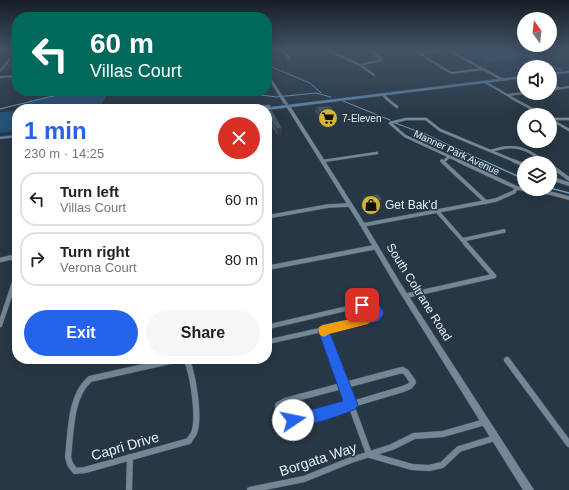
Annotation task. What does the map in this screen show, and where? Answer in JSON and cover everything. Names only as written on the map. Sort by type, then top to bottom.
[{"type":"main road","points":[[557,73],[569,72]]},
{"type":"main road","points":[[272,106],[517,78]]},
{"type":"main road","points":[[272,108],[287,105]]},
{"type":"main road","name":"South Coltrane Road","points":[[287,105],[363,224],[404,296],[529,490]]},
{"type":"main road","points":[[0,138],[12,137]]},
{"type":"street","points":[[370,72],[374,75]]},
{"type":"street","points":[[448,72],[459,72]]},
{"type":"street","points":[[488,72],[503,80]]},
{"type":"street","points":[[0,77],[12,76]]},
{"type":"street","points":[[272,82],[287,105]]},
{"type":"street","points":[[485,82],[531,108]]},
{"type":"street","points":[[559,88],[569,87]]},
{"type":"street","points":[[381,94],[397,107]]},
{"type":"street","points":[[508,95],[517,94]]},
{"type":"street","name":"Manner Park Avenue","points":[[491,151],[440,130],[428,120],[422,118],[391,122],[392,126],[402,134],[517,188]]},
{"type":"street","points":[[557,119],[569,119]]},
{"type":"street","points":[[557,123],[569,130]]},
{"type":"street","points":[[491,151],[520,146],[537,156]]},
{"type":"street","points":[[491,151],[517,162]]},
{"type":"street","points":[[323,161],[377,153]]},
{"type":"street","points":[[449,157],[442,161],[444,164],[486,202]]},
{"type":"street","points":[[557,170],[569,179]]},
{"type":"street","points":[[557,181],[569,184]]},
{"type":"street","points":[[363,224],[486,202],[506,197],[517,188]]},
{"type":"street","name":"Manner Park Avenue","points":[[557,195],[569,198]]},
{"type":"street","points":[[272,216],[328,206],[350,205]]},
{"type":"street","points":[[404,296],[494,276],[437,211]]},
{"type":"street","points":[[462,240],[504,231]]},
{"type":"street","points":[[272,267],[376,247]]},
{"type":"street","points":[[0,260],[12,257]]},
{"type":"street","points":[[0,325],[1,317],[12,287]]},
{"type":"street","points":[[272,326],[362,305],[371,305],[376,308],[378,313],[375,318],[272,341]]},
{"type":"street","points":[[323,330],[369,454]]},
{"type":"street","points":[[507,360],[569,444]]},
{"type":"street","name":"Capri Drive","points":[[157,364],[90,379],[82,386],[76,399],[68,457],[70,464],[76,470],[85,470],[189,441],[194,432],[196,419],[191,368],[189,364]]},
{"type":"street","points":[[402,370],[412,379],[412,385],[403,390],[309,417],[288,421],[283,420],[278,414],[278,405],[281,403],[344,385],[402,370]]},
{"type":"street","name":"Borgata Way","points":[[250,490],[304,479],[369,454],[392,447],[414,436],[443,434],[485,422]]},
{"type":"street","name":"Borgata Way","points":[[369,454],[412,467],[430,468],[442,465],[459,449],[495,438]]},
{"type":"street","points":[[129,490],[130,457]]},
{"type":"shaded area","points":[[52,96],[106,96],[102,104],[28,104],[29,100]]},
{"type":"shaded area","points":[[12,111],[12,132],[0,133],[0,112]]},
{"type":"building","points":[[330,106],[338,115],[323,117],[316,107]]},
{"type":"building","points":[[272,110],[282,128],[277,129],[272,122]]},
{"type":"building","points":[[378,194],[382,200],[367,203],[363,197]]},
{"type":"waterway","points":[[283,72],[310,83],[321,93]]},
{"type":"waterway","points":[[269,96],[276,97],[316,93],[331,97]]},
{"type":"waterway","points":[[20,104],[53,96]]},
{"type":"waterway","points":[[343,101],[390,120]]},
{"type":"waterway","points":[[0,109],[12,106]]},
{"type":"waterway","points":[[395,123],[425,134],[486,162]]},
{"type":"waterway","points":[[484,161],[517,176]]},
{"type":"waterway","points":[[557,190],[569,193]]},
{"type":"slow traffic","points":[[324,332],[323,330],[364,320]]},
{"type":"place","name":"7-Eleven","points":[[328,118]]},
{"type":"place","name":"Get Bak'd","points":[[371,205]]},
{"type":"route","points":[[293,420],[351,405],[323,330],[375,318],[378,313],[376,308],[371,305],[362,305]]}]
